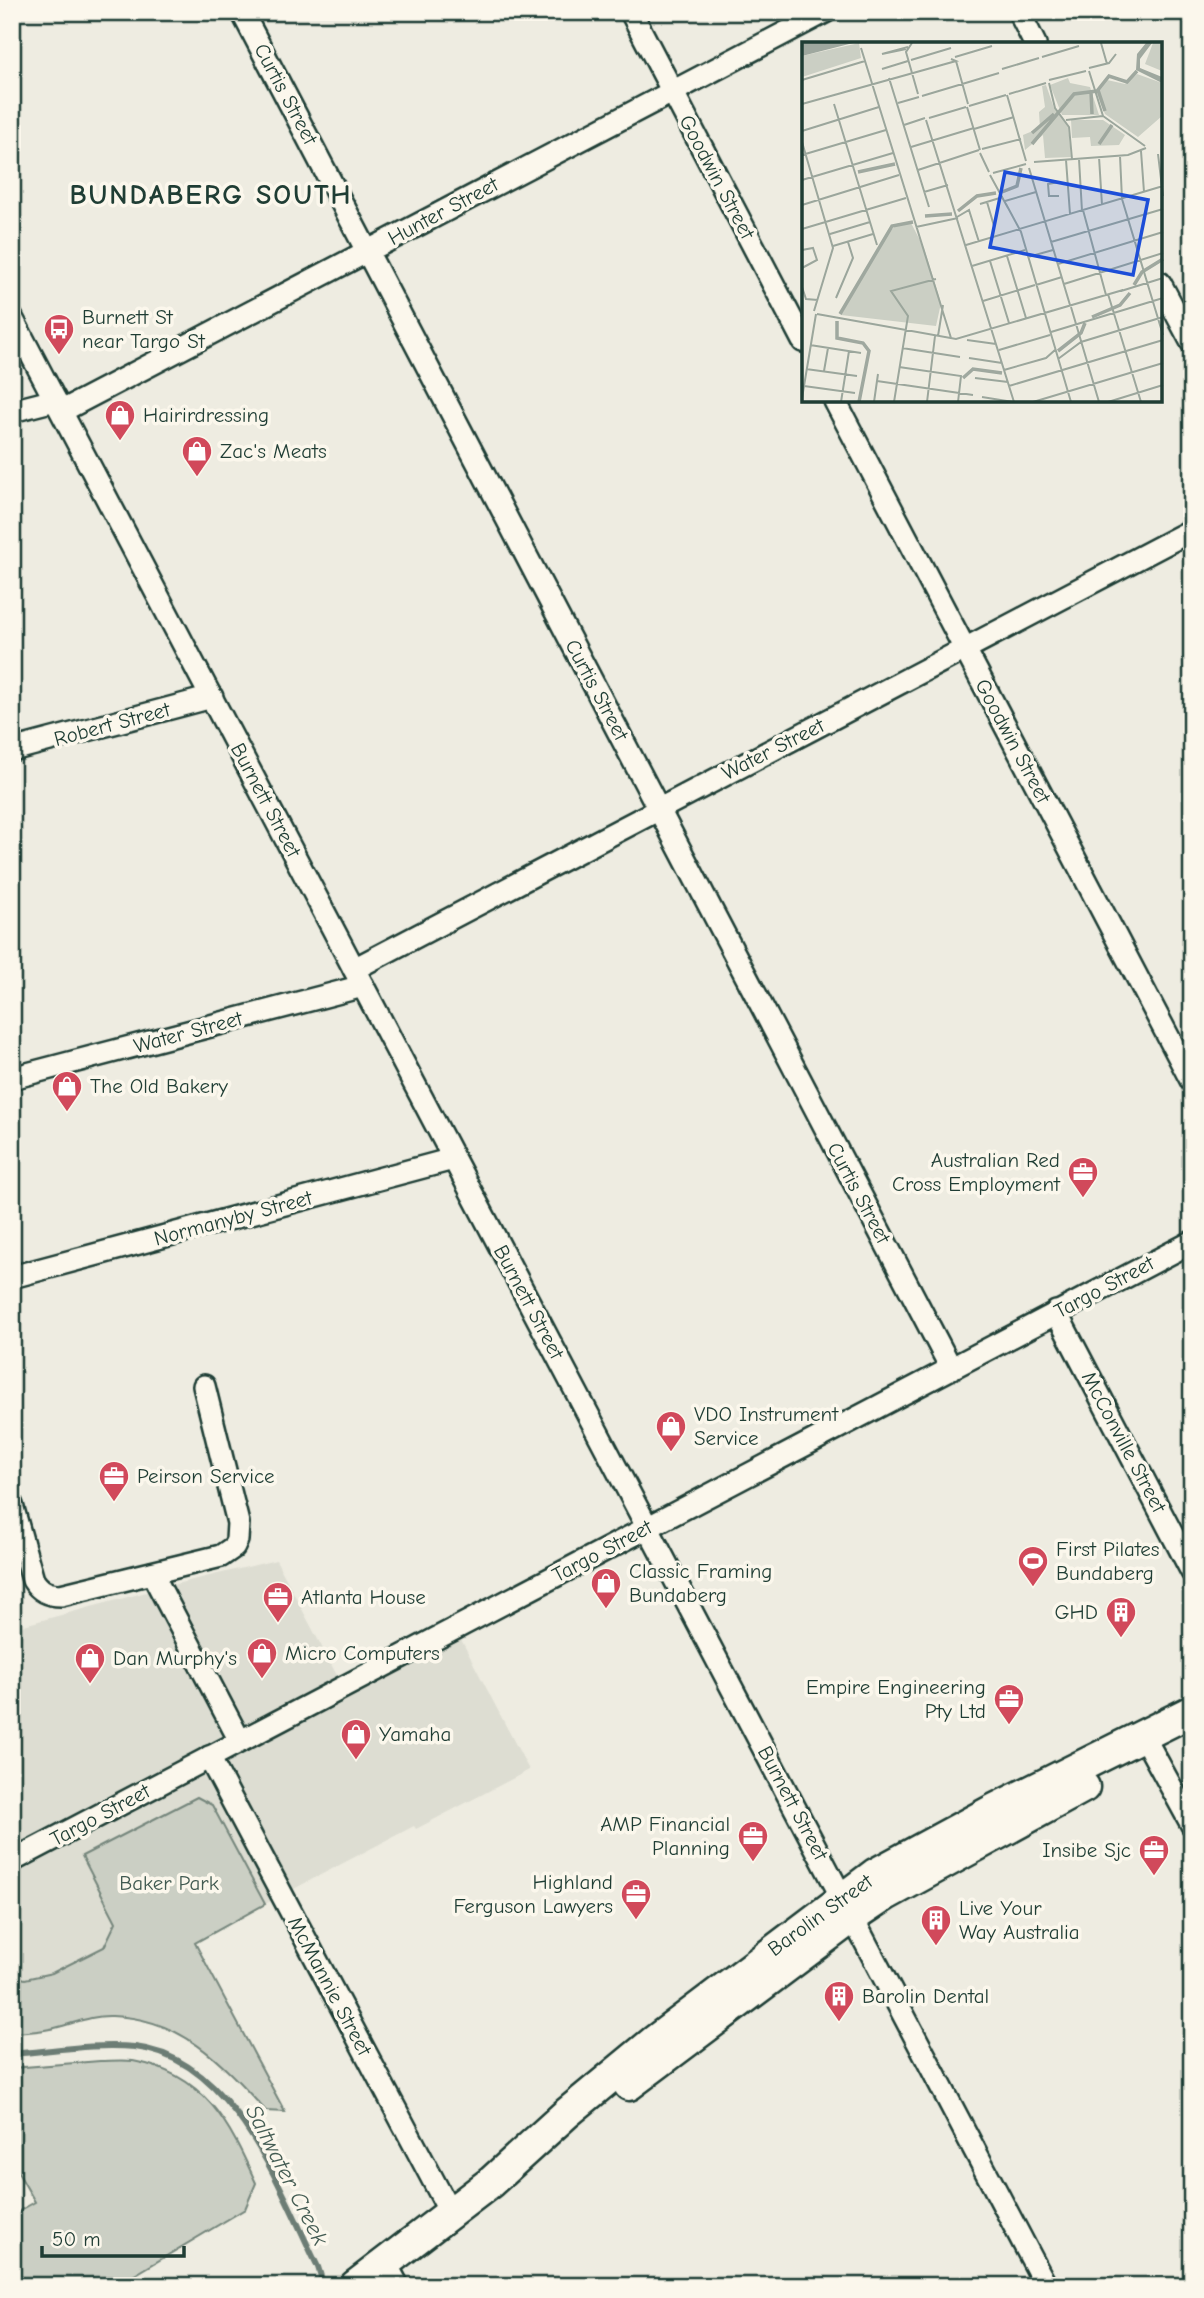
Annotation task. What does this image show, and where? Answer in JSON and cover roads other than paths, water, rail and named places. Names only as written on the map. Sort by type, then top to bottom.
[{"type":"main road","name":"Barolin Street","points":[[358,2284],[392,2274],[450,2214],[491,2182],[665,2060],[848,1907],[875,1874],[995,1809],[1192,1711]]},
{"type":"main road","name":"Barolin Street","points":[[848,1907],[886,1895],[1192,1729]]},
{"type":"street","name":"Curtis Street","points":[[242,12],[951,1368]]},
{"type":"street","name":"Goodwin Street","points":[[631,12],[802,339]]},
{"type":"street","name":"Hunter Street","points":[[12,411],[58,405],[368,251],[825,12]]},
{"type":"street","points":[[1019,12],[1034,42]]},
{"type":"street","points":[[1162,287],[1192,343]]},
{"type":"street","name":"Burnett Street","points":[[12,318],[1046,2286]]},
{"type":"street","name":"Goodwin Street","points":[[836,402],[1192,1082]]},
{"type":"street","name":"Water Street","points":[[12,1078],[359,978],[658,808],[1192,530]]},
{"type":"street","name":"Robert Street","points":[[12,750],[212,697]]},
{"type":"street","name":"Normanyby Street","points":[[12,1277],[453,1159]]},
{"type":"street","name":"Targo Street","points":[[12,1861],[1192,1242]]},
{"type":"street","name":"McConville Street","points":[[1056,1312],[1192,1572]]},
{"type":"street","points":[[12,1505],[29,1571],[38,1587],[46,1593],[61,1595],[228,1553],[237,1540],[238,1523],[204,1386]]},
{"type":"street","points":[[152,1573],[240,1741]]},
{"type":"street","points":[[1151,1750],[1192,1825]]},
{"type":"street","name":"McMannie Street","points":[[209,1757],[450,2214]]},
{"type":"waterway","name":"Saltwater Creek","points":[[12,2054],[89,2047],[135,2047],[170,2056],[200,2075],[226,2101],[270,2166],[318,2267],[324,2286]]},
{"type":"place","name":"Burnett St near Targo St","points":[[59,356]]},
{"type":"place","name":"Hairirdressing","points":[[120,442]]},
{"type":"place","name":"Zac's Meats","points":[[197,478]]},
{"type":"place","name":"The Old Bakery","points":[[67,1113]]},
{"type":"place","name":"Australian Red Cross Employment","points":[[1083,1199]]},
{"type":"place","name":"VDO Instrument Service","points":[[671,1453]]},
{"type":"place","name":"Peirson Service","points":[[114,1503]]},
{"type":"place","name":"First Pilates Bundaberg","points":[[1033,1588]]},
{"type":"place","name":"Classic Framing Bundaberg","points":[[606,1610]]},
{"type":"place","name":"Atlanta House","points":[[278,1624]]},
{"type":"place","name":"GHD","points":[[1121,1639]]},
{"type":"place","name":"Micro Computers","points":[[262,1680]]},
{"type":"place","name":"Dan Murphy's","points":[[90,1685]]},
{"type":"place","name":"Empire Engineering Pty Ltd","points":[[1009,1726]]},
{"type":"place","name":"Yamaha","points":[[356,1761]]},
{"type":"place","name":"AMP Financial Planning","points":[[753,1863]]},
{"type":"place","name":"Insibe Sjc","points":[[1154,1877]]},
{"type":"place","name":"Highland Ferguson Lawyers","points":[[636,1921]]},
{"type":"place","name":"Live Your Way Australia","points":[[936,1947]]},
{"type":"place","name":"Barolin Dental","points":[[839,2023]]},
{"type":"district","name":"BUNDABERG SOUTH","points":[[211,195]]},
{"type":"park label","name":"Baker Park","points":[[169,1883]]}]
